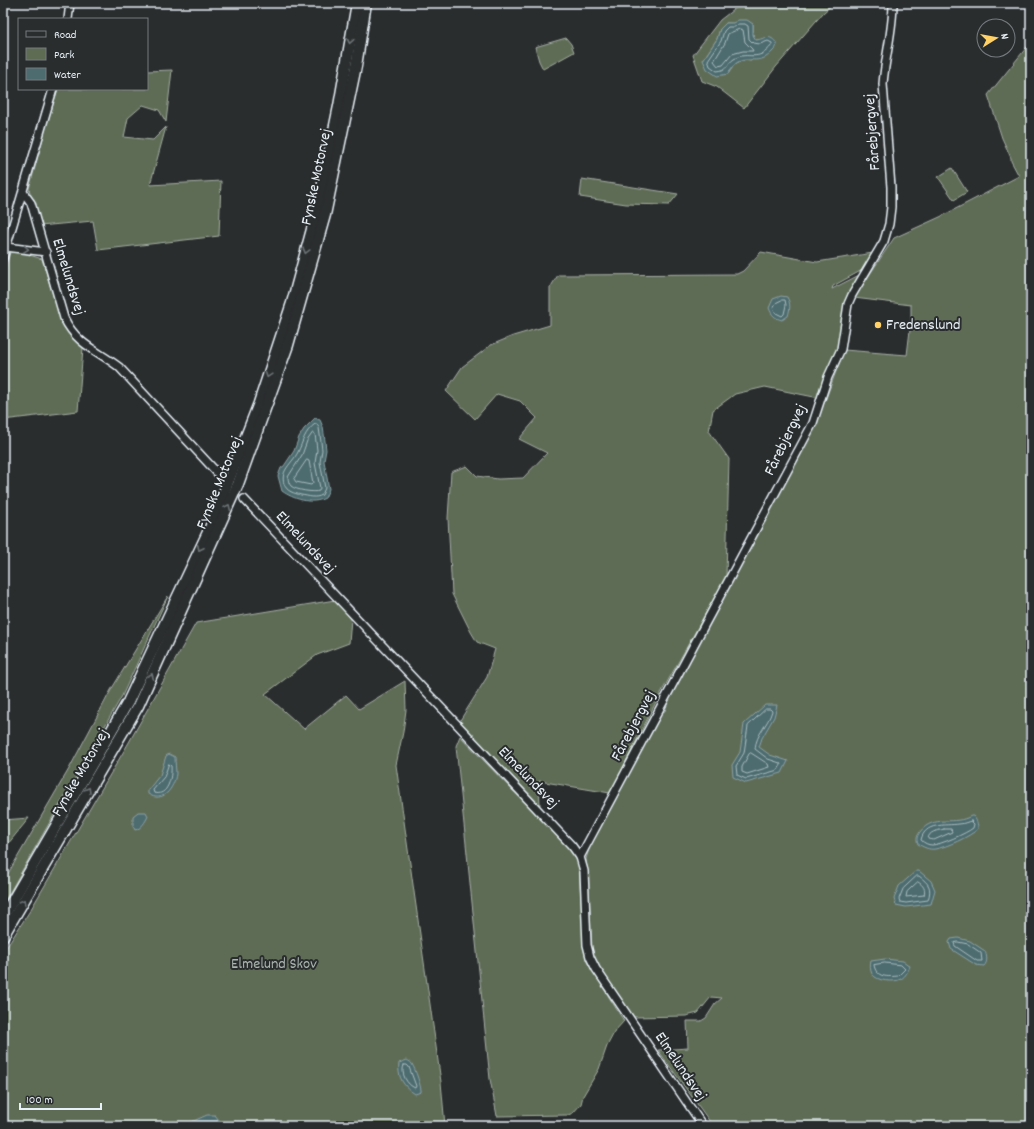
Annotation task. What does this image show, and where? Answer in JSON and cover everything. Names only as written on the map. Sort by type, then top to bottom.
[{"type":"highway","name":"Fynske Motorvej","points":[[3,916],[128,702],[210,528],[259,403],[292,303],[318,207],[339,106],[357,3]]},
{"type":"highway","name":"Fynske Motorvej","points":[[3,936],[138,706],[238,484],[288,345],[326,215],[356,66],[366,3]]},
{"type":"street","points":[[68,18],[70,3]]},
{"type":"street","name":"Fårebjergvej","points":[[580,857],[813,423],[828,377],[841,349],[848,304],[878,253],[887,233],[891,207],[883,84],[891,34],[893,3]]},
{"type":"street","points":[[3,258],[53,90]]},
{"type":"street","name":"Elmelundsvej","points":[[23,192],[31,203],[64,318],[74,335],[80,341],[119,367],[222,478]]},
{"type":"street","points":[[6,247],[28,248],[46,252]]},
{"type":"street","name":"Elmelundsvej","points":[[244,499],[572,846],[580,857],[584,871],[587,945],[590,957],[596,969],[703,1126]]},
{"type":"green space","points":[[742,3],[834,3],[823,13],[776,67],[744,108],[717,87],[702,81],[693,55],[720,20]],"holes":[[[726,23],[753,24],[753,38],[759,40],[751,61],[742,61],[737,63],[728,74],[703,60],[717,39],[720,29]]]},
{"type":"green space","points":[[566,38],[571,44],[574,52],[543,69],[535,47]]},
{"type":"green space","points":[[1031,42],[1031,1126],[713,1126],[658,1050],[688,1048],[687,1021],[701,1021],[706,1018],[715,1004],[722,998],[711,997],[698,1013],[686,1016],[633,1017],[596,963],[592,948],[586,859],[589,849],[661,712],[665,711],[669,699],[808,441],[844,350],[907,355],[911,322],[911,305],[854,298],[894,238],[940,217],[1019,176],[1002,138],[988,95]]},
{"type":"green space","points":[[172,70],[166,122],[159,110],[143,105],[128,118],[124,137],[153,140],[166,127],[150,185],[221,181],[219,236],[98,250],[93,221],[40,226],[29,189],[58,90],[148,90],[148,71]]},
{"type":"green space","points":[[952,168],[967,192],[954,200],[938,177]]},
{"type":"green space","points":[[582,179],[678,194],[669,205],[626,204],[580,197]]},
{"type":"green space","points":[[11,249],[42,259],[62,324],[83,348],[78,411],[3,420],[3,277]]},
{"type":"green space","points":[[761,252],[817,262],[873,253],[866,268],[833,286],[832,289],[863,273],[850,294],[838,350],[819,398],[765,387],[735,394],[713,410],[709,431],[729,459],[726,577],[656,702],[610,793],[539,781],[540,805],[459,722],[487,677],[495,649],[477,642],[452,594],[448,518],[451,472],[467,466],[477,476],[498,479],[523,478],[547,453],[519,439],[537,418],[520,401],[497,394],[475,419],[446,391],[462,367],[491,345],[513,336],[550,325],[550,288],[558,275],[737,274],[743,271]]},
{"type":"green space","points":[[168,596],[122,696],[3,904],[3,882],[69,769],[111,690]]},
{"type":"green space","name":"Elmelund Skov","points":[[335,600],[351,619],[349,643],[317,655],[265,694],[304,729],[346,695],[359,709],[405,681],[406,710],[396,765],[441,1082],[445,1126],[3,1126],[3,953],[31,909],[128,744],[196,623]]},
{"type":"green space","points":[[460,736],[513,791],[529,804],[576,857],[579,867],[584,948],[587,962],[624,1021],[615,1031],[607,1046],[599,1069],[583,1096],[581,1104],[573,1113],[568,1115],[497,1116],[490,1079],[456,746]]},
{"type":"green space","points":[[29,818],[3,850],[3,820]]},
{"type":"water","points":[[738,20],[747,20],[753,24],[753,35],[756,40],[770,38],[777,44],[777,46],[768,56],[764,58],[743,60],[738,62],[728,74],[717,76],[707,69],[703,60],[717,39],[720,29],[726,23],[733,23]]},
{"type":"water","points":[[781,296],[787,297],[790,306],[788,316],[782,320],[774,316],[769,308],[773,299]]},
{"type":"water","points":[[315,418],[320,420],[323,427],[326,450],[324,461],[329,489],[325,498],[309,501],[297,499],[282,491],[278,476],[281,468],[294,451],[299,437],[304,429]]},
{"type":"water","points":[[765,705],[777,705],[774,717],[762,738],[759,747],[770,755],[788,761],[782,773],[746,783],[733,777],[732,765],[740,752],[744,724]]},
{"type":"water","points":[[169,754],[175,757],[175,779],[167,793],[163,796],[153,797],[148,794],[148,790],[160,775],[166,756]]},
{"type":"water","points":[[138,812],[146,812],[148,816],[145,822],[135,830],[133,826],[133,816]]},
{"type":"water","points":[[973,816],[976,821],[978,829],[964,838],[952,844],[935,849],[928,849],[918,844],[917,839],[919,833],[931,823],[965,819]]},
{"type":"water","points":[[916,871],[919,871],[931,881],[935,890],[931,904],[906,907],[896,905],[894,899],[899,886]]},
{"type":"water","points":[[958,938],[970,941],[985,951],[987,959],[984,966],[976,965],[951,949],[949,942],[951,939]]},
{"type":"water","points":[[885,959],[903,961],[910,966],[908,972],[901,979],[894,981],[885,981],[877,978],[872,974],[871,961]]},
{"type":"water","points":[[407,1060],[413,1066],[420,1087],[421,1092],[415,1094],[405,1085],[399,1073],[399,1063]]},
{"type":"water","points":[[207,1115],[215,1115],[219,1120],[219,1126],[186,1126],[189,1123]]},
{"type":"place","name":"Fredenslund","points":[[878,325]]}]
